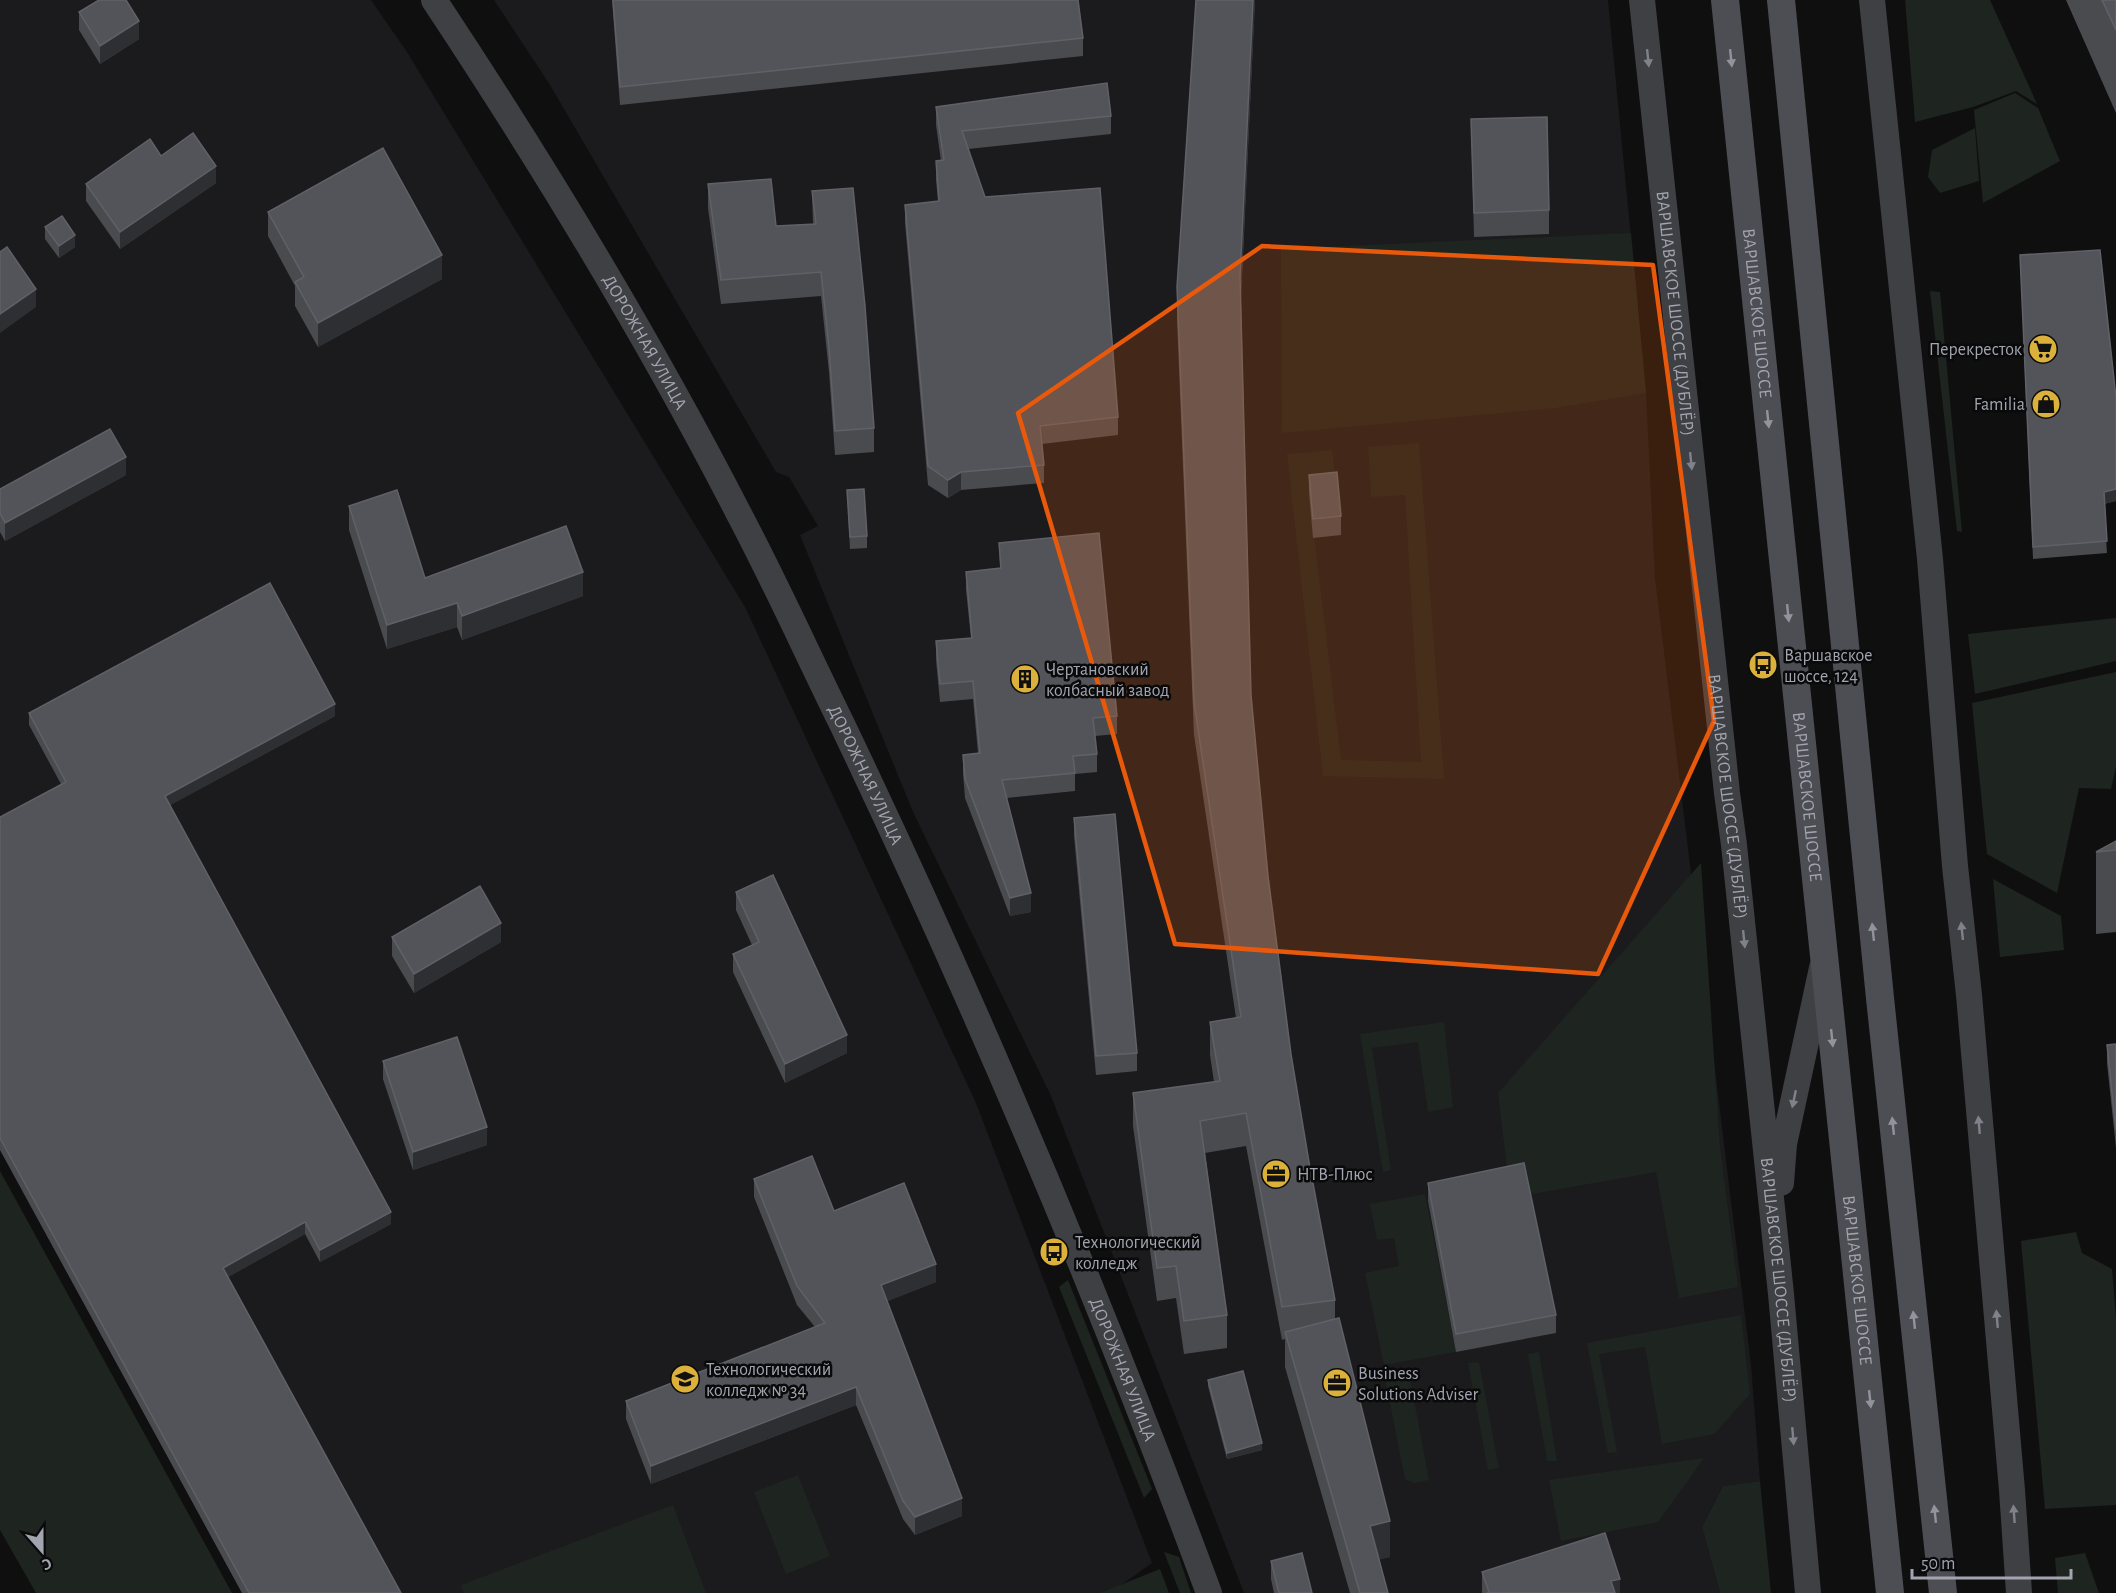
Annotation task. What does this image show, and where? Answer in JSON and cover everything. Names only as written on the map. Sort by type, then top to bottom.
[{"type":"main road","name":"ДОРОЖНАЯ УЛИЦА","points":[[434,0],[552,186],[644,339],[773,580],[899,843],[990,1047],[1086,1278],[1209,1593]]},
{"type":"main road","name":"ВАРШАВСКОЕ ШОССЕ (ДУБЛЁР)","points":[[1641,0],[1734,845],[1781,1294],[1808,1593]]},
{"type":"main road","name":"ВАРШАВСКОЕ ШОССЕ","points":[[1725,0],[1890,1593]]},
{"type":"main road","points":[[1781,0],[1880,998],[1943,1593]]},
{"type":"main road","points":[[1872,0],[1930,559],[1955,866],[1969,995],[2012,1490],[2019,1593]]},
{"type":"main road","points":[[1781,1294],[1779,1198],[1784,1144],[1824,959]]},
{"type":"highlighted area","points":[[1262,246],[1653,265],[1714,721],[1598,974],[1175,944],[1018,413]]},
{"type":"shaded area","points":[[0,0],[371,0],[407,52],[745,607],[976,1103],[1152,1563],[1110,1593],[242,1593],[0,1150]]},
{"type":"shaded area","points":[[494,0],[1608,0],[1646,393],[1655,578],[1751,1365],[1760,1481],[1723,1486],[1702,1527],[1720,1593],[1244,1593],[1051,1096],[913,812],[800,535],[818,526],[789,477],[776,472],[550,85]]},
{"type":"shaded area","points":[[1905,0],[1990,0],[2037,104],[2016,91],[1973,107],[1915,122]]},
{"type":"shaded area","points":[[2015,93],[2038,108],[2060,161],[1983,203],[1974,110]]},
{"type":"shaded area","points":[[1975,128],[1979,181],[1940,193],[1928,177],[1932,150]]},
{"type":"shaded area","points":[[1631,233],[1646,393],[1555,408],[1282,433],[1281,249]]},
{"type":"shaded area","points":[[1930,291],[1940,292],[1962,532],[1957,531]]},
{"type":"shaded area","points":[[1419,443],[1444,779],[1323,776],[1287,454],[1332,450],[1337,490],[1309,494],[1341,760],[1421,762],[1405,495],[1371,497],[1368,447]]},
{"type":"shaded area","points":[[2116,618],[2116,661],[1975,694],[1968,634]]},
{"type":"shaded area","points":[[2116,672],[2116,767],[2111,789],[2079,788],[2057,893],[1987,854],[1972,703]]},
{"type":"shaded area","points":[[1701,863],[1720,1147],[1738,1287],[1679,1298],[1656,1172],[1527,1195],[1508,1177],[1498,1093]]},
{"type":"shaded area","points":[[1993,879],[2061,916],[2064,950],[2000,957]]},
{"type":"shaded area","points":[[1444,1022],[1453,1107],[1428,1112],[1418,1042],[1372,1048],[1391,1170],[1383,1172],[1360,1034]]},
{"type":"shaded area","points":[[0,1171],[232,1593],[36,1593],[0,1530]]},
{"type":"shaded area","points":[[1425,1194],[1456,1352],[1384,1365],[1365,1273],[1399,1266],[1394,1238],[1377,1240],[1370,1204]]},
{"type":"shaded area","points":[[2076,1232],[2082,1253],[2112,1269],[2116,1318],[2116,1505],[2045,1509],[2021,1241]]},
{"type":"shaded area","points":[[1068,1280],[1152,1489],[1144,1498],[1059,1287]]},
{"type":"shaded area","points":[[1741,1315],[1750,1394],[1714,1434],[1662,1444],[1645,1347],[1599,1354],[1617,1452],[1608,1453],[1587,1343]]},
{"type":"shaded area","points":[[1539,1352],[1557,1461],[1547,1461],[1528,1354]]},
{"type":"shaded area","points":[[1479,1362],[1499,1468],[1488,1470],[1468,1363]]},
{"type":"shaded area","points":[[1409,1374],[1429,1480],[1414,1483],[1405,1479],[1385,1378]]},
{"type":"shaded area","points":[[1704,1458],[1658,1522],[1561,1541],[1549,1480]]},
{"type":"shaded area","points":[[798,1475],[830,1556],[786,1574],[754,1492]]},
{"type":"shaded area","points":[[1760,1481],[1771,1593],[1720,1593],[1702,1527],[1723,1486]]},
{"type":"shaded area","points":[[673,1505],[706,1593],[464,1593],[461,1585]]},
{"type":"shaded area","points":[[1164,1552],[1179,1557],[1191,1593],[1180,1593]]},
{"type":"shaded area","points":[[2085,1553],[2099,1593],[2058,1593],[2055,1558]]},
{"type":"shaded area","points":[[1160,1569],[1169,1593],[1100,1593]]},
{"type":"building","points":[[99,0],[126,0],[139,21],[100,46],[79,12]]},
{"type":"building","points":[[613,0],[1078,0],[1083,38],[620,87]]},
{"type":"building","points":[[1196,0],[1253,0],[1240,278],[1251,695],[1268,876],[1291,1054],[1335,1300],[1282,1307],[1246,1113],[1200,1121],[1227,1315],[1184,1321],[1176,1266],[1157,1268],[1133,1093],[1220,1081],[1210,1022],[1241,1017],[1194,702],[1177,287]]},
{"type":"building","points":[[2102,0],[2116,0],[2116,30]]},
{"type":"building","points":[[1107,83],[1111,116],[962,131],[985,197],[1100,188],[1118,417],[1040,426],[1044,465],[961,472],[948,480],[928,466],[905,205],[939,201],[936,161],[944,160],[936,107]]},
{"type":"building","points":[[1547,117],[1549,210],[1474,213],[1471,119]]},
{"type":"building","points":[[193,133],[216,166],[120,232],[86,184],[150,139],[161,156]]},
{"type":"building","points":[[383,148],[442,255],[318,323],[295,282],[304,277],[268,212]]},
{"type":"building","points":[[771,179],[776,226],[816,224],[812,191],[853,188],[874,428],[835,431],[821,272],[721,280],[708,184]]},
{"type":"building","points":[[62,216],[75,235],[59,246],[45,227]]},
{"type":"building","points":[[7,247],[36,289],[0,314],[0,252]]},
{"type":"building","points":[[2100,250],[2116,398],[2116,489],[2104,492],[2107,541],[2033,547],[2020,255]]},
{"type":"building","points":[[110,429],[126,457],[5,523],[0,513],[0,489]]},
{"type":"building","points":[[1337,472],[1341,516],[1313,519],[1309,475]]},
{"type":"building","points":[[864,489],[867,536],[850,537],[847,490]]},
{"type":"building","points":[[397,490],[425,578],[566,526],[583,572],[462,616],[457,603],[387,625],[349,506]]},
{"type":"building","name":"Чертановский колбасный завод","points":[[1099,533],[1117,716],[1093,718],[1097,754],[1073,756],[1075,773],[1002,780],[1031,893],[1010,898],[965,779],[963,755],[980,753],[973,681],[940,684],[936,641],[972,638],[966,572],[1001,568],[999,543]]},
{"type":"building","points":[[270,583],[335,704],[165,796],[391,1212],[320,1250],[305,1222],[223,1268],[401,1593],[249,1593],[0,1138],[0,817],[66,782],[29,713]]},
{"type":"building","points":[[1115,814],[1137,1053],[1096,1056],[1074,818]]},
{"type":"building","points":[[2116,841],[2116,850],[2096,852]]},
{"type":"building","points":[[773,875],[847,1035],[785,1064],[733,954],[759,942],[736,892]]},
{"type":"building","points":[[480,886],[501,923],[414,974],[392,937]]},
{"type":"building","points":[[457,1037],[487,1127],[413,1152],[383,1061]]},
{"type":"building","points":[[2116,1044],[2116,1130],[2107,1045]]},
{"type":"building","points":[[812,1156],[834,1211],[904,1183],[936,1264],[881,1285],[962,1498],[915,1517],[903,1501],[856,1387],[651,1466],[626,1401],[825,1323],[797,1286],[754,1179]]},
{"type":"building","points":[[1524,1163],[1556,1315],[1456,1334],[1428,1183]]},
{"type":"building","points":[[1339,1318],[1390,1521],[1370,1526],[1388,1593],[1360,1593],[1285,1332]]},
{"type":"building","points":[[1243,1371],[1262,1443],[1227,1453],[1208,1380]]},
{"type":"building","points":[[1605,1533],[1620,1579],[1611,1581],[1615,1593],[1487,1593],[1489,1592],[1482,1572]]},
{"type":"building","points":[[1302,1553],[1312,1593],[1279,1593],[1271,1561]]},
{"type":"place","name":"Перекресток","points":[[2043,349]]},
{"type":"place","name":"Familia","points":[[2046,404]]},
{"type":"place","name":"Варшавское шоссе, 124","points":[[1763,665]]},
{"type":"place","name":"Чертановский колбасный завод","points":[[1025,679]]},
{"type":"place","name":"НТВ-Плюс","points":[[1276,1174]]},
{"type":"place","name":"Технологический колледж","points":[[1054,1252]]},
{"type":"place","name":"Технологический колледж № 34","points":[[685,1379]]},
{"type":"place","name":"Business Solutions Adviser","points":[[1337,1383]]}]
